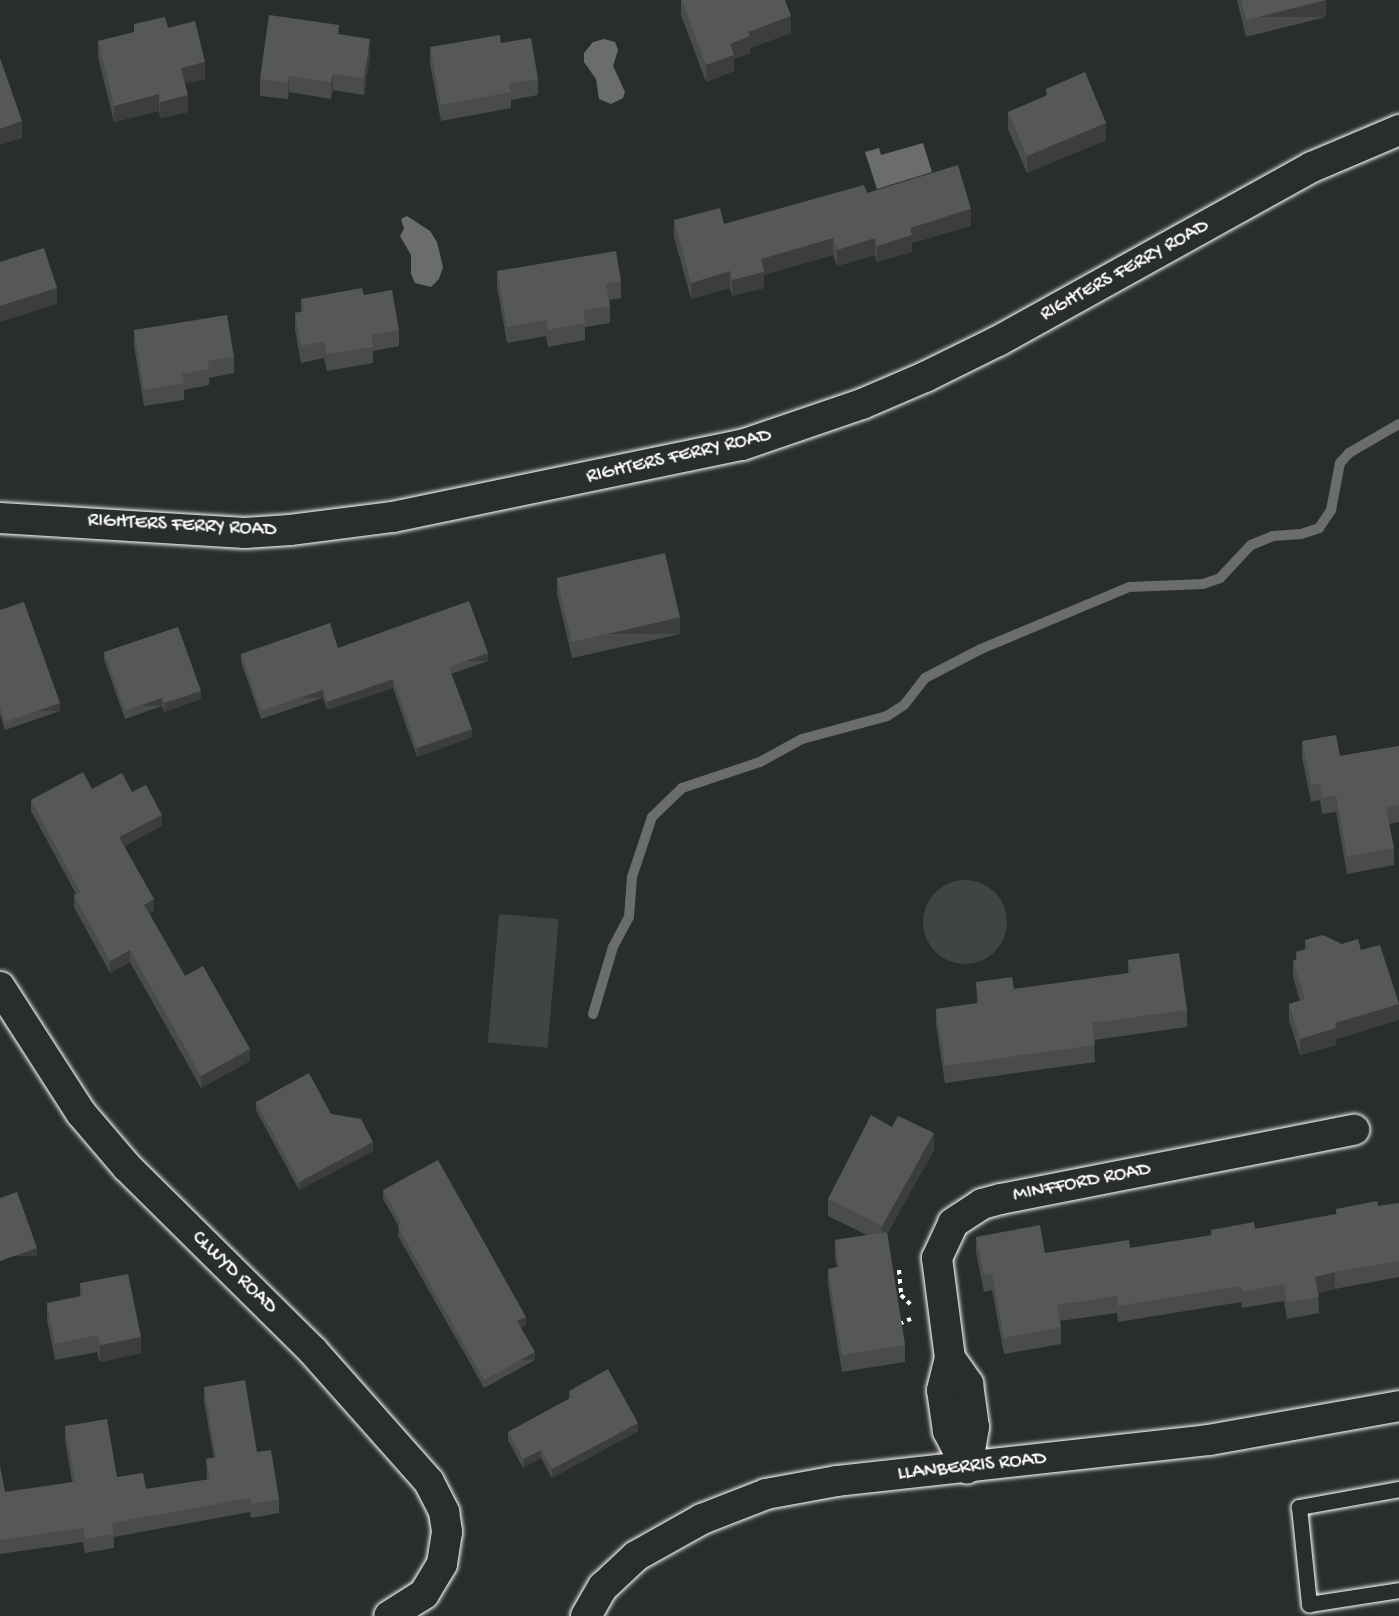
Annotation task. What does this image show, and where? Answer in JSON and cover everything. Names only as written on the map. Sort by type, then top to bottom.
[{"type":"street","name":"RIGHTERS FERRY ROAD","points":[[0,518],[245,533],[290,530],[393,516],[742,445],[862,404],[925,377],[998,341],[1312,167],[1399,130]]},
{"type":"street","name":"CLWYD ROAD","points":[[0,987],[81,1113],[127,1167],[312,1350],[429,1482],[444,1512],[447,1532],[442,1563],[424,1594],[389,1616]]},
{"type":"street","name":"MINFFORD ROAD","points":[[967,1468],[948,1431],[942,1390],[950,1358],[937,1258],[944,1237],[967,1212],[1001,1199],[1354,1130]]},
{"type":"street","name":"LLANBERRIS ROAD","points":[[586,1616],[603,1587],[636,1556],[735,1505],[801,1486],[1209,1440],[1399,1406]]},
{"type":"lane","points":[[1399,1489],[1299,1507],[1309,1604],[1399,1590]]},
{"type":"path","points":[[899,1270],[901,1295],[914,1310],[910,1322],[899,1324]]},
{"type":"shaded area","points":[[604,39],[615,42],[618,50],[613,66],[625,92],[623,98],[611,104],[599,99],[596,79],[584,62],[584,53],[593,42]]},
{"type":"shaded area","points":[[923,143],[932,172],[877,189],[865,152],[879,148],[881,155]]},
{"type":"shaded area","points":[[407,216],[430,231],[437,242],[443,267],[439,279],[431,287],[415,283],[411,274],[411,255],[400,236],[404,229],[401,219]]},
{"type":"shaded area","points":[[957,880],[973,880],[989,887],[1000,898],[1007,914],[1004,938],[995,952],[973,964],[957,964],[941,957],[930,946],[923,930],[923,914],[930,898],[941,887]]},
{"type":"shaded area","points":[[499,914],[559,919],[548,1048],[488,1043]]},
{"type":"building","points":[[682,0],[785,0],[791,16],[748,32],[750,36],[730,44],[734,55],[706,65]]},
{"type":"building","points":[[1241,0],[1326,0],[1246,20]]},
{"type":"building","points":[[269,15],[339,25],[338,34],[370,39],[364,78],[333,74],[331,82],[289,76],[288,83],[260,79]]},
{"type":"building","points":[[165,17],[168,28],[195,21],[205,62],[181,68],[188,95],[160,102],[159,94],[114,106],[98,41],[134,32],[134,24]]},
{"type":"building","points":[[500,35],[501,43],[531,38],[538,79],[509,84],[511,92],[441,105],[430,47]]},
{"type":"building","points":[[0,58],[22,121],[0,129]]},
{"type":"building","points":[[1085,72],[1106,123],[1027,156],[1008,112],[1048,95],[1046,89]]},
{"type":"building","points":[[958,165],[971,209],[910,228],[912,235],[877,246],[875,238],[837,250],[833,238],[761,259],[764,272],[732,280],[730,271],[691,283],[674,220],[720,208],[724,224],[864,185],[867,193]]},
{"type":"building","points":[[44,248],[57,288],[0,306],[0,262]]},
{"type":"building","points":[[616,251],[621,281],[606,284],[610,306],[583,311],[585,323],[548,330],[546,320],[507,327],[497,271]]},
{"type":"building","points":[[362,288],[364,295],[392,290],[399,330],[371,335],[373,347],[327,354],[324,341],[301,346],[295,313],[304,311],[301,299]]},
{"type":"building","points":[[227,315],[234,357],[208,361],[209,369],[182,374],[184,383],[144,390],[134,330]]},
{"type":"building","points":[[665,553],[680,617],[572,642],[557,578]]},
{"type":"building","points":[[469,601],[488,653],[449,667],[472,729],[417,748],[393,679],[327,702],[323,690],[261,711],[241,654],[330,623],[338,648]]},
{"type":"building","points":[[24,602],[60,703],[5,722],[0,707],[0,610]]},
{"type":"building","points":[[178,627],[201,691],[164,703],[162,698],[125,711],[104,652]]},
{"type":"building","points":[[1336,735],[1340,756],[1399,746],[1399,805],[1386,808],[1394,848],[1347,857],[1336,795],[1322,798],[1320,784],[1311,785],[1302,741]]},
{"type":"building","points":[[83,772],[92,789],[122,773],[132,792],[146,785],[162,815],[119,837],[154,899],[144,905],[185,976],[203,966],[250,1049],[201,1076],[130,950],[110,961],[74,895],[80,892],[31,800]]},
{"type":"building","points":[[1323,935],[1342,944],[1358,939],[1361,950],[1380,945],[1399,1004],[1335,1023],[1336,1028],[1300,1039],[1289,1004],[1305,999],[1293,961],[1298,959],[1296,952],[1308,949],[1305,940]]},
{"type":"building","points":[[1179,953],[1187,1010],[1092,1023],[1095,1045],[945,1066],[936,1009],[979,1003],[976,982],[1012,977],[1014,989],[1131,973],[1128,960]]},
{"type":"building","points":[[309,1073],[331,1114],[361,1119],[373,1142],[299,1182],[256,1102]]},
{"type":"building","points":[[871,1115],[892,1127],[898,1116],[934,1133],[882,1226],[828,1199]]},
{"type":"building","points":[[438,1160],[526,1317],[517,1321],[535,1352],[484,1380],[398,1227],[402,1225],[383,1190]]},
{"type":"building","points":[[17,1192],[37,1248],[0,1261],[0,1198]]},
{"type":"building","points":[[1377,1201],[1378,1206],[1399,1203],[1399,1261],[1315,1277],[1319,1297],[1287,1303],[1284,1284],[1242,1292],[1241,1286],[1118,1306],[1117,1296],[1057,1305],[1061,1327],[1004,1338],[992,1274],[984,1275],[976,1237],[1040,1225],[1045,1253],[1129,1240],[1130,1248],[1212,1235],[1211,1230],[1254,1222],[1255,1229],[1337,1214],[1336,1209]]},
{"type":"building","points":[[887,1232],[905,1345],[842,1355],[828,1269],[839,1267],[835,1240]]},
{"type":"building","points":[[128,1274],[141,1337],[100,1345],[97,1335],[55,1344],[47,1303],[83,1296],[80,1283]]},
{"type":"building","points":[[608,1369],[638,1423],[552,1469],[541,1450],[523,1459],[508,1432],[572,1397],[569,1391]]},
{"type":"building","points":[[245,1380],[257,1452],[271,1450],[279,1499],[251,1504],[250,1498],[112,1523],[114,1534],[85,1539],[83,1528],[0,1540],[0,1467],[5,1492],[75,1482],[65,1426],[107,1419],[117,1477],[143,1473],[146,1489],[210,1479],[206,1459],[216,1457],[204,1387]]},
{"type":"waterway","points":[[593,1014],[613,947],[629,917],[632,877],[652,817],[682,788],[760,762],[802,739],[887,716],[904,705],[925,678],[981,649],[1129,587],[1203,584],[1220,578],[1251,545],[1273,536],[1301,534],[1319,528],[1331,510],[1340,463],[1349,453],[1399,424]]}]
